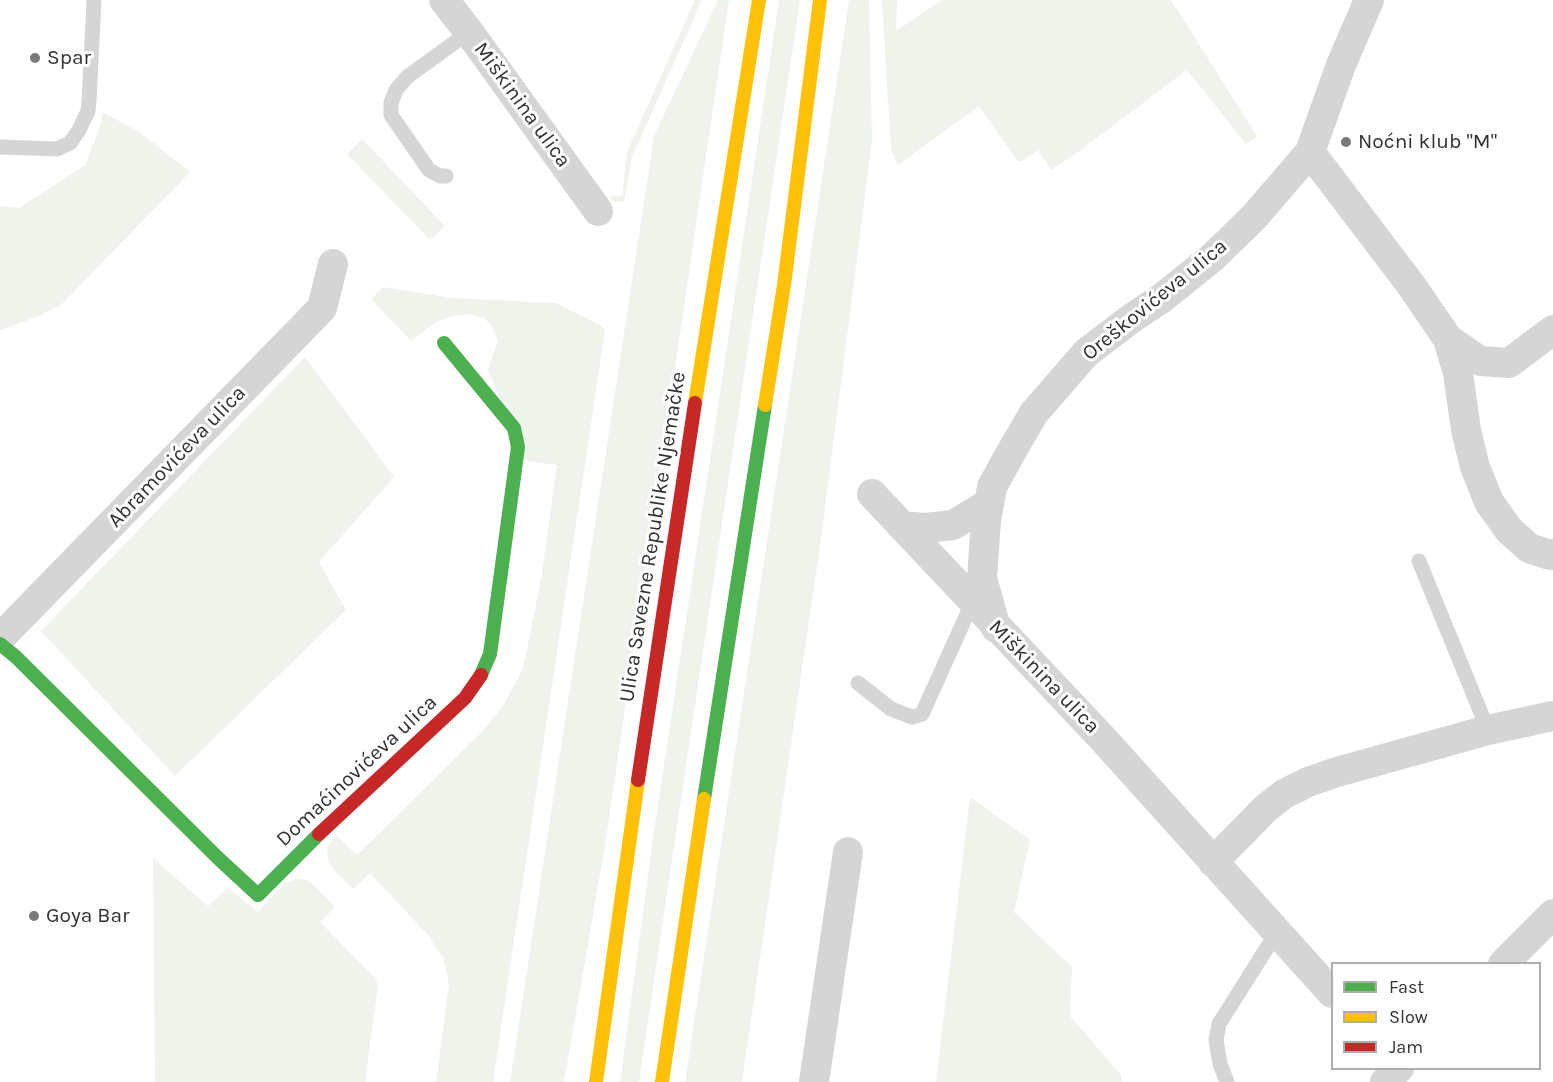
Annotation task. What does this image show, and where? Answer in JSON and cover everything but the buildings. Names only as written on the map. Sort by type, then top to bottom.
[{"type":"main road","name":"Ulica Savezne Republike Njemačke","points":[[596,1082],[647,717],[714,274],[759,0]]},
{"type":"main road","points":[[662,1082],[713,736],[784,285],[820,0]]},
{"type":"main road","name":"Domaćinovićeva ulica","points":[[0,644],[16,657],[258,895],[300,852],[465,698],[480,677],[490,654],[518,447],[514,428],[444,343]]},
{"type":"street","name":"Miškinina ulica","points":[[444,0],[598,211]]},
{"type":"street","name":"Oreškovićeva ulica","points":[[996,628],[982,578],[988,504],[992,487],[1034,413],[1086,353],[1162,298],[1213,257],[1254,217],[1310,152],[1341,65],[1369,0]]},
{"type":"street","points":[[1310,152],[1411,285],[1448,339],[1458,373],[1466,430],[1475,467],[1489,502],[1509,530],[1529,548],[1553,554]]},
{"type":"street","name":"Abramovićeva ulica","points":[[0,638],[322,308],[333,264]]},
{"type":"street","points":[[1448,339],[1480,362],[1509,363],[1553,330]]},
{"type":"street","name":"Miškinina ulica","points":[[872,494],[1104,740],[1331,992]]},
{"type":"street","points":[[902,526],[925,528],[953,525],[988,504]]},
{"type":"street","points":[[1213,862],[1265,808],[1284,794],[1308,782],[1488,730],[1553,716]]},
{"type":"street","points":[[814,1082],[848,852]]},
{"type":"street","points":[[1504,962],[1553,914]]},
{"type":"street","points":[[1386,1082],[1399,1070]]},
{"type":"street","points":[[1403,1070],[1415,1082]]},
{"type":"lane","points":[[0,147],[57,149],[70,143],[79,130],[88,111],[94,0]]},
{"type":"lane","points":[[446,176],[440,176],[429,170],[391,115],[391,103],[396,90],[407,77],[469,32]]},
{"type":"lane","points":[[1419,561],[1488,730]]},
{"type":"lane","points":[[858,683],[891,709],[912,717],[922,714],[973,601]]},
{"type":"lane","points":[[1227,1082],[1220,1064],[1216,1040],[1219,1024],[1276,932]]},
{"type":"shaded area","points":[[695,0],[702,0],[632,157],[624,202],[614,202],[609,196],[622,196],[627,152]]},
{"type":"shaded area","points":[[718,0],[729,0],[605,846],[564,1082],[510,1082],[654,136]]},
{"type":"shaded area","points":[[779,0],[800,0],[639,1082],[620,1082],[653,838]]},
{"type":"shaded area","points":[[849,0],[869,0],[872,141],[822,532],[742,1082],[685,1082]]},
{"type":"shaded area","points":[[882,0],[897,0],[896,31],[942,0],[1171,0],[1257,136],[1246,144],[1187,70],[1051,170],[1038,150],[1019,163],[979,106],[898,165],[891,150]]},
{"type":"shaded area","points":[[102,112],[138,131],[190,172],[61,305],[39,316],[0,330],[0,206],[19,208],[85,165],[101,124]]},
{"type":"shaded area","points":[[362,139],[445,226],[430,240],[347,154]]},
{"type":"shaded area","points":[[383,287],[452,298],[556,303],[601,325],[605,330],[493,1082],[436,1082],[449,985],[444,960],[428,935],[370,873],[353,889],[333,869],[328,861],[327,848],[336,835],[357,855],[483,731],[503,706],[523,668],[541,579],[557,465],[527,461],[490,376],[488,368],[498,341],[491,324],[482,317],[468,314],[453,316],[436,322],[411,341],[371,299]]},
{"type":"shaded area","points":[[305,357],[394,477],[319,562],[346,610],[175,776],[41,631]]},
{"type":"shaded area","points":[[970,797],[1030,840],[1014,912],[1072,967],[1070,1016],[1121,1075],[1122,1082],[936,1082]]},
{"type":"shaded area","points":[[153,858],[208,906],[228,888],[258,912],[283,884],[296,879],[305,879],[335,907],[320,922],[375,978],[378,986],[365,1082],[155,1082]]},
{"type":"traffic: fast","points":[[444,343],[514,428],[518,447],[490,654],[481,675]]},
{"type":"traffic: fast","points":[[704,799],[765,405]]},
{"type":"traffic: fast","points":[[0,644],[16,657],[258,895],[319,834]]},
{"type":"traffic: slow","points":[[695,403],[759,0]]},
{"type":"traffic: slow","points":[[765,405],[784,285],[820,0]]},
{"type":"traffic: slow","points":[[596,1082],[638,780]]},
{"type":"traffic: slow","points":[[662,1082],[704,799]]},
{"type":"traffic: jam","points":[[638,780],[695,403]]},
{"type":"traffic: jam","points":[[319,834],[465,698],[481,675]]},
{"type":"place","name":"Spar","points":[[35,58]]},
{"type":"place","name":"Noćni klub \"M\"","points":[[1346,142]]},
{"type":"place","name":"Goya Bar","points":[[34,916]]}]
